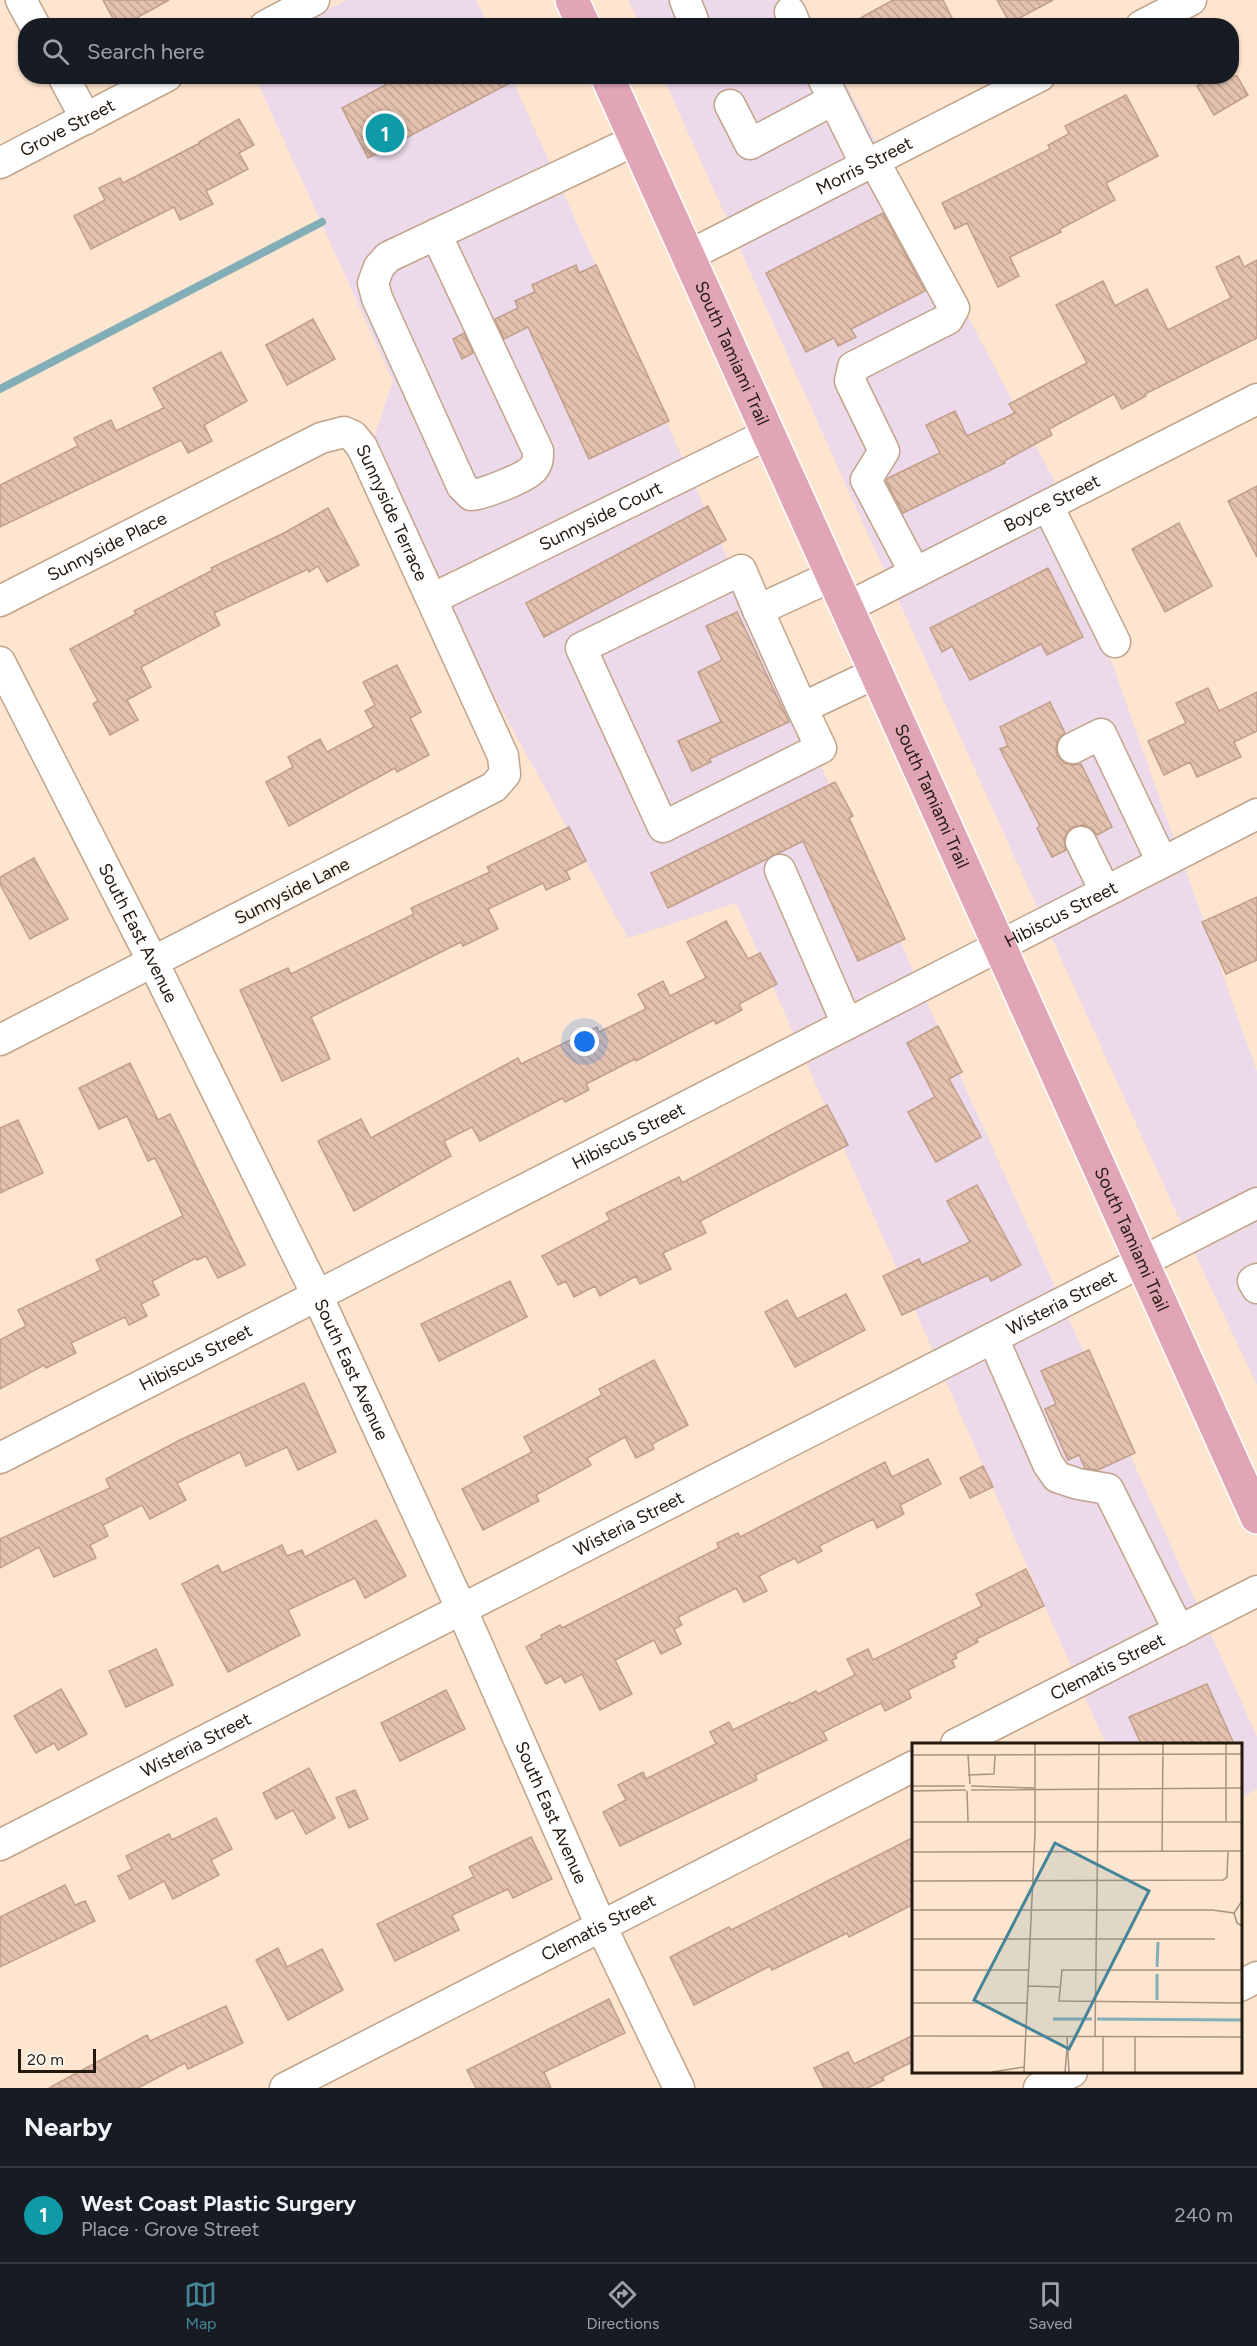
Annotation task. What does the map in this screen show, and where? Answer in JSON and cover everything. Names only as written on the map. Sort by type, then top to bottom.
[{"type":"main road","points":[[572,0],[580,18]]},
{"type":"main road","name":"South Tamiami Trail","points":[[611,84],[1257,1517]]},
{"type":"street","points":[[21,0],[31,18]]},
{"type":"street","points":[[280,18],[314,0]]},
{"type":"street","points":[[1156,18],[1191,0]]},
{"type":"street","points":[[67,84],[86,119]]},
{"type":"street","name":"Grove Street","points":[[0,163],[152,84]]},
{"type":"street","name":"Morris Street","points":[[688,256],[1024,84]]},
{"type":"street","points":[[730,105],[750,144],[827,88],[954,308],[948,319],[853,367],[850,381],[884,451],[867,480],[915,573]]},
{"type":"street","points":[[436,234],[538,451],[537,462],[531,472],[483,494],[471,495],[462,486],[376,298],[373,284],[380,267],[388,257],[436,234],[636,140]]},
{"type":"street","name":"Boyce Street","points":[[846,608],[1257,399]]},
{"type":"street","name":"Sunnyside Terrace","points":[[215,492],[321,438],[344,432],[353,436],[362,447],[476,696]]},
{"type":"street","name":"Sunnyside Court","points":[[432,599],[768,434]]},
{"type":"street","name":"Sunnyside Place","points":[[0,601],[215,492]]},
{"type":"street","points":[[1048,506],[1115,642]]},
{"type":"street","points":[[741,570],[758,610],[821,748],[663,827],[581,648],[741,570]]},
{"type":"street","points":[[758,610],[832,576]]},
{"type":"street","name":"South East Avenue","points":[[0,662],[153,962],[317,1295],[461,1608],[601,1926],[679,2088]]},
{"type":"street","points":[[802,708],[876,673]]},
{"type":"street","name":"Sunnyside Lane","points":[[0,1040],[494,786],[505,774],[503,756],[476,696]]},
{"type":"street","points":[[1073,748],[1101,734],[1162,862]]},
{"type":"street","name":"Hibiscus Street","points":[[0,1458],[1257,814]]},
{"type":"street","points":[[1081,842],[1105,891]]},
{"type":"street","points":[[780,870],[847,1024]]},
{"type":"street","name":"Wisteria Street","points":[[0,1845],[1257,1203]]},
{"type":"street","points":[[1257,1279],[1253,1281],[1257,1288]]},
{"type":"street","points":[[993,1338],[1048,1464],[1058,1477],[1078,1484],[1108,1489],[1179,1631]]},
{"type":"street","name":"Clematis Street","points":[[959,1743],[1257,1591]]},
{"type":"street","name":"Clematis Street","points":[[285,2088],[912,1767]]},
{"type":"street","points":[[1242,1985],[1257,1977]]},
{"type":"street","points":[[1039,2088],[1070,2073]]},
{"type":"shaded area","points":[[346,0],[476,0],[485,18],[312,18]]},
{"type":"shaded area","points":[[628,0],[802,0],[811,18],[637,18]]},
{"type":"shaded area","points":[[258,84],[514,84],[683,459],[438,579],[373,440],[393,381]]},
{"type":"shaded area","points":[[666,84],[846,84],[877,143],[727,219]]},
{"type":"shaded area","points":[[891,170],[1056,484],[885,572],[739,247]]},
{"type":"shaded area","points":[[695,486],[914,972],[794,1034],[736,903],[628,938],[475,661],[450,607]]},
{"type":"shaded area","points":[[1070,511],[1100,629],[1174,839],[1038,909],[898,599]]},
{"type":"shaded area","points":[[1185,868],[1257,1072],[1257,1186],[1182,1225],[1051,936]]},
{"type":"shaded area","points":[[926,1000],[1056,1289],[933,1351],[806,1062]]},
{"type":"shaded area","points":[[1257,1220],[1257,1385],[1194,1252]]},
{"type":"shaded area","points":[[1068,1317],[1197,1604],[1072,1668],[945,1379]]},
{"type":"shaded area","points":[[1210,1632],[1257,1737],[1257,1789],[1242,1797],[1242,1743],[1106,1743],[1084,1696]]},
{"type":"building","points":[[103,0],[169,0],[136,18],[113,18]]},
{"type":"building","points":[[893,0],[943,0],[952,18],[860,18]]},
{"type":"building","points":[[997,0],[1053,0],[1019,18],[1007,18]]},
{"type":"building","points":[[1239,79],[1248,95],[1214,115],[1197,86],[1200,84],[1239,84]]},
{"type":"building","points":[[387,84],[508,84],[368,158],[342,108]]},
{"type":"building","points":[[1126,95],[1158,156],[1106,183],[1115,200],[1060,229],[1061,232],[1010,257],[1019,276],[998,287],[967,223],[955,229],[942,203],[1050,149],[1048,145],[1069,134],[1065,126]]},
{"type":"building","points":[[239,119],[254,145],[239,153],[248,169],[206,191],[213,204],[180,220],[174,207],[91,249],[74,216],[105,200],[99,188],[120,178],[123,183],[200,143]]},
{"type":"building","points":[[883,213],[925,291],[851,329],[856,337],[838,346],[834,338],[806,352],[766,273]]},
{"type":"building","points":[[1239,256],[1244,267],[1257,260],[1257,338],[1145,394],[1146,396],[1122,409],[1114,394],[1049,429],[1052,435],[1004,461],[1005,463],[903,513],[886,481],[940,453],[926,425],[955,411],[967,436],[1015,413],[1009,404],[1087,363],[1056,305],[1103,281],[1115,306],[1147,289],[1168,330],[1231,298],[1216,267]]},
{"type":"building","points":[[576,265],[579,273],[596,265],[669,421],[589,459],[528,327],[504,339],[495,319],[518,308],[515,301],[535,292],[532,285]]},
{"type":"building","points":[[313,319],[335,359],[287,385],[266,345]]},
{"type":"building","points":[[464,333],[473,353],[462,359],[453,339]]},
{"type":"building","points":[[221,352],[247,401],[204,425],[212,441],[188,453],[181,440],[0,527],[0,485],[78,446],[74,438],[111,420],[116,431],[164,408],[153,388]]},
{"type":"building","points":[[1257,486],[1257,557],[1228,501]]},
{"type":"building","points":[[708,506],[726,540],[544,637],[526,603]]},
{"type":"building","points":[[328,508],[359,565],[327,582],[318,566],[309,572],[308,569],[214,613],[220,625],[141,667],[151,687],[127,700],[138,720],[110,735],[93,704],[98,701],[70,649],[136,614],[134,611],[213,570],[211,568],[284,533]]},
{"type":"building","points":[[1179,523],[1212,586],[1165,612],[1132,549]]},
{"type":"building","points":[[1048,568],[1083,637],[1047,655],[1041,644],[970,680],[952,646],[942,652],[930,628]]},
{"type":"building","points":[[737,612],[789,722],[709,759],[711,762],[692,771],[678,741],[721,722],[698,672],[722,660],[706,626]]},
{"type":"building","points":[[397,665],[421,712],[410,718],[429,755],[397,772],[395,768],[289,826],[266,782],[293,767],[288,757],[320,739],[327,752],[374,727],[365,711],[375,705],[363,682]]},
{"type":"building","points":[[1208,688],[1219,711],[1257,692],[1257,731],[1234,742],[1241,757],[1197,777],[1190,762],[1164,775],[1148,741],[1186,723],[1176,703]]},
{"type":"building","points":[[1050,702],[1065,733],[1058,739],[1057,755],[1064,763],[1081,764],[1112,827],[1097,835],[1091,828],[1083,825],[1073,827],[1067,832],[1064,840],[1066,850],[1052,857],[1037,828],[1040,826],[1000,749],[1008,746],[1000,727]]},
{"type":"building","points":[[835,782],[853,816],[849,818],[905,939],[858,961],[803,841],[668,908],[651,873]]},
{"type":"building","points":[[569,827],[586,861],[566,871],[570,879],[546,890],[543,883],[488,909],[498,929],[463,946],[461,942],[311,1017],[330,1059],[282,1081],[240,990],[288,968],[291,974],[414,914],[411,908],[490,872],[487,867]]},
{"type":"building","points":[[34,858],[68,919],[30,939],[0,884],[0,877]]},
{"type":"building","points":[[1257,897],[1257,960],[1226,974],[1202,922]]},
{"type":"building","points":[[726,921],[748,959],[760,953],[777,984],[739,1004],[742,1010],[716,1024],[714,1020],[586,1084],[589,1090],[565,1102],[563,1098],[480,1141],[472,1127],[444,1141],[451,1156],[354,1211],[318,1141],[361,1119],[371,1138],[518,1058],[521,1064],[597,1027],[599,1032],[646,1009],[638,994],[663,981],[670,996],[706,978],[687,942]]},
{"type":"building","points":[[938,1026],[962,1072],[949,1079],[981,1137],[936,1162],[908,1112],[935,1097],[907,1043]]},
{"type":"building","points":[[130,1063],[158,1120],[170,1114],[245,1265],[218,1278],[206,1256],[197,1260],[196,1258],[152,1281],[159,1295],[141,1304],[147,1316],[129,1325],[125,1317],[71,1343],[76,1353],[46,1368],[44,1365],[0,1389],[0,1340],[26,1326],[18,1310],[101,1270],[96,1260],[183,1216],[155,1158],[148,1161],[127,1116],[99,1129],[79,1088]]},
{"type":"building","points":[[827,1105],[848,1145],[700,1221],[706,1233],[663,1253],[671,1269],[640,1284],[636,1276],[600,1296],[595,1286],[574,1297],[566,1281],[558,1285],[542,1256],[610,1220],[606,1213],[679,1177],[682,1183]]},
{"type":"building","points":[[18,1120],[43,1173],[0,1193],[0,1128]]},
{"type":"building","points":[[977,1185],[1021,1265],[991,1281],[988,1275],[902,1315],[883,1276],[919,1259],[922,1265],[970,1242],[947,1201]]},
{"type":"building","points":[[510,1281],[527,1317],[439,1361],[421,1324]]},
{"type":"building","points":[[846,1294],[865,1330],[795,1367],[765,1312],[787,1300],[797,1319]]},
{"type":"building","points":[[1089,1350],[1135,1453],[1098,1470],[1085,1468],[1079,1455],[1068,1460],[1045,1409],[1056,1404],[1041,1371]]},
{"type":"building","points":[[654,1360],[688,1425],[652,1444],[654,1449],[636,1458],[625,1437],[587,1458],[591,1465],[536,1495],[539,1501],[483,1530],[462,1489],[532,1452],[524,1437],[602,1395],[599,1389]]},
{"type":"building","points":[[304,1383],[336,1452],[298,1470],[287,1447],[246,1466],[240,1452],[177,1483],[186,1500],[150,1519],[142,1505],[103,1525],[108,1536],[90,1545],[96,1558],[54,1577],[39,1547],[0,1568],[0,1539],[110,1488],[106,1479],[180,1440]]},
{"type":"building","points":[[928,1459],[941,1484],[900,1505],[904,1514],[877,1528],[873,1519],[819,1546],[822,1551],[798,1563],[795,1558],[759,1576],[767,1591],[744,1602],[736,1588],[678,1617],[682,1625],[674,1629],[681,1644],[661,1654],[654,1640],[615,1660],[632,1694],[600,1710],[582,1674],[565,1683],[561,1676],[546,1684],[526,1647],[542,1638],[541,1635],[560,1625],[562,1628],[719,1548],[717,1543],[738,1533],[740,1537],[885,1462],[892,1477]]},
{"type":"building","points":[[983,1466],[993,1487],[970,1498],[960,1478]]},
{"type":"building","points":[[376,1520],[406,1576],[365,1598],[355,1578],[288,1610],[300,1635],[228,1672],[182,1584],[218,1565],[222,1573],[282,1545],[287,1556],[302,1550],[305,1557]]},
{"type":"building","points":[[1026,1569],[1044,1606],[976,1639],[978,1642],[955,1654],[957,1658],[952,1660],[955,1667],[908,1690],[911,1698],[885,1711],[881,1703],[823,1732],[827,1740],[755,1775],[757,1780],[620,1846],[603,1812],[626,1800],[618,1785],[643,1772],[646,1779],[716,1744],[710,1732],[729,1722],[733,1730],[790,1702],[791,1704],[816,1691],[818,1694],[855,1675],[847,1659],[868,1649],[873,1660],[982,1606],[976,1594]]},
{"type":"building","points":[[156,1649],[173,1685],[126,1707],[109,1671]]},
{"type":"building","points":[[1207,1684],[1234,1743],[1141,1743],[1129,1717]]},
{"type":"building","points":[[61,1689],[87,1734],[58,1750],[54,1743],[36,1753],[14,1716]]},
{"type":"building","points":[[446,1690],[465,1729],[400,1761],[381,1723]]},
{"type":"building","points":[[309,1768],[335,1818],[306,1834],[293,1810],[276,1819],[263,1793]]},
{"type":"building","points":[[355,1790],[368,1819],[349,1828],[336,1798]]},
{"type":"building","points":[[216,1818],[232,1849],[211,1860],[219,1875],[173,1899],[164,1881],[130,1899],[118,1876],[132,1869],[126,1856],[169,1834],[172,1840]]},
{"type":"building","points":[[531,1837],[552,1879],[513,1898],[508,1889],[452,1915],[459,1930],[395,1961],[377,1924],[474,1877],[469,1867]]},
{"type":"building","points":[[912,1838],[912,1905],[849,1937],[847,1933],[772,1970],[770,1966],[694,2005],[670,1957],[729,1927],[731,1930]]},
{"type":"building","points":[[65,1885],[75,1905],[85,1901],[95,1921],[0,1967],[0,1917]]},
{"type":"building","points":[[278,1948],[287,1967],[322,1949],[343,1990],[288,2020],[256,1960]]},
{"type":"building","points":[[609,1999],[625,2033],[544,2072],[551,2088],[476,2088],[467,2070]]},
{"type":"building","points":[[226,2006],[243,2043],[188,2069],[185,2063],[138,2088],[49,2088],[147,2035],[150,2041]]},
{"type":"building","points":[[912,2036],[912,2062],[882,2077],[884,2080],[868,2088],[824,2088],[814,2068],[848,2052],[854,2064]]},
{"type":"waterway","points":[[0,389],[322,222]]},
{"type":"place","name":"West Coast Plastic Surgery","points":[[385,133]]}]
